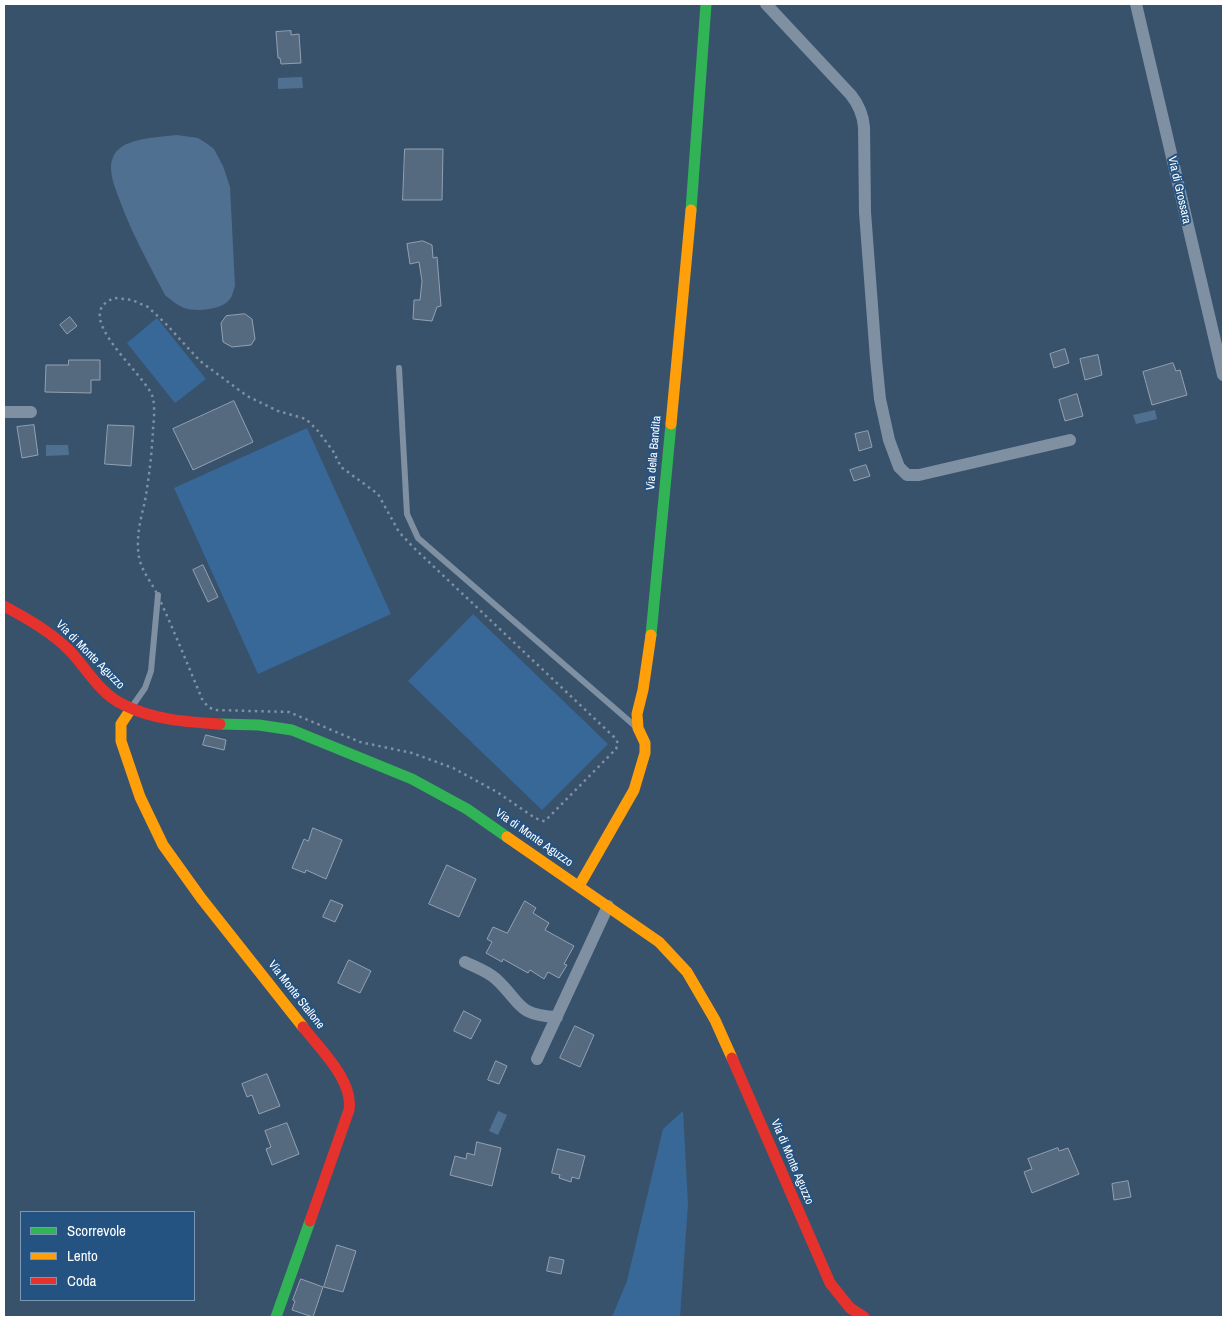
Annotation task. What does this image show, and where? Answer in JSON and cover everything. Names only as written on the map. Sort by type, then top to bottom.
[{"type":"street","name":"Via della Bandita","points":[[579,886],[634,790],[640,774],[645,748],[638,728],[637,714],[643,690],[650,638],[691,219],[706,4]]},
{"type":"street","points":[[766,4],[851,95],[862,116],[864,127],[865,212],[877,372],[886,426],[893,452],[901,471],[911,475],[924,474],[1070,440]]},
{"type":"street","name":"Via di Grossara","points":[[1136,4],[1221,355],[1223,375]]},
{"type":"street","points":[[4,412],[31,412]]},
{"type":"street","name":"Via di Monte Aguzzo","points":[[4,606],[32,621],[52,635],[70,651],[106,693],[117,702],[152,716],[176,721],[274,727],[308,736],[412,779],[440,793],[488,822],[659,942],[691,978],[712,1015],[826,1275],[850,1308],[863,1317]]},
{"type":"street","name":"Via Monte Stallone","points":[[131,709],[121,724],[121,741],[140,797],[161,841],[172,860],[196,892],[342,1077],[350,1094],[349,1110],[276,1317]]},
{"type":"street","points":[[537,1059],[608,906]]},
{"type":"street","points":[[465,962],[495,978],[515,1002],[527,1011],[539,1015],[557,1017]]},
{"type":"lane","points":[[400,368],[408,514],[418,538],[638,728]]},
{"type":"lane","points":[[131,709],[144,688],[151,671],[158,595]]},
{"type":"path","points":[[115,298],[132,300],[148,307],[200,361],[247,396],[278,411],[306,419],[318,431],[341,467],[378,494],[399,532],[614,737],[618,743],[616,749],[546,821],[542,821],[497,792],[453,768],[412,753],[360,742],[289,712],[215,710],[208,707],[202,699],[158,595],[140,566],[138,541],[153,446],[153,398],[146,385],[112,344],[100,323],[101,309],[106,302],[115,298]]},
{"type":"shaded area","points":[[302,77],[303,88],[278,89],[278,78]]},
{"type":"shaded area","points":[[177,135],[198,138],[214,149],[223,166],[230,187],[235,286],[229,300],[214,308],[195,310],[184,308],[165,295],[130,225],[112,176],[113,158],[116,152],[123,146],[146,139]]},
{"type":"shaded area","points":[[157,318],[206,379],[175,403],[127,343]]},
{"type":"shaded area","points":[[1155,410],[1157,419],[1136,424],[1133,415]]},
{"type":"shaded area","points":[[307,428],[391,614],[258,674],[174,488]]},
{"type":"shaded area","points":[[46,445],[68,445],[69,455],[46,456]]},
{"type":"shaded area","points":[[473,614],[608,744],[542,810],[408,681]]},
{"type":"shaded area","points":[[498,1111],[507,1115],[498,1135],[489,1131]]},
{"type":"shaded area","points":[[683,1111],[688,1204],[680,1317],[612,1317],[627,1281],[663,1129]]},
{"type":"building","points":[[291,31],[291,35],[299,34],[301,63],[281,64],[280,58],[278,58],[276,32]]},
{"type":"building","points":[[405,149],[443,149],[442,200],[403,200]]},
{"type":"building","points":[[423,241],[432,245],[433,258],[437,257],[441,306],[437,307],[432,321],[413,319],[414,300],[420,300],[422,281],[419,262],[410,264],[407,244]]},
{"type":"building","points":[[245,314],[252,319],[255,339],[251,345],[232,347],[223,342],[221,323],[226,316]]},
{"type":"building","points":[[70,317],[77,326],[67,334],[60,325]]},
{"type":"building","points":[[1065,349],[1069,363],[1054,368],[1050,354]]},
{"type":"building","points":[[1098,355],[1102,375],[1085,380],[1080,359]]},
{"type":"building","points":[[69,360],[100,360],[100,380],[91,380],[91,393],[45,392],[46,365],[68,365]]},
{"type":"building","points":[[1173,363],[1176,371],[1180,370],[1187,395],[1152,405],[1143,372]]},
{"type":"building","points":[[1077,394],[1083,416],[1065,421],[1059,400]]},
{"type":"building","points":[[234,401],[253,442],[193,470],[173,429]]},
{"type":"building","points":[[34,425],[38,455],[22,458],[17,427]]},
{"type":"building","points":[[108,425],[134,426],[131,466],[105,464]]},
{"type":"building","points":[[868,431],[872,447],[859,451],[855,434]]},
{"type":"building","points":[[866,465],[870,476],[854,481],[850,470]]},
{"type":"building","points":[[203,565],[218,597],[208,602],[193,570]]},
{"type":"building","points":[[206,735],[226,740],[224,750],[203,745]]},
{"type":"building","points":[[313,828],[342,840],[326,879],[306,870],[305,873],[292,868],[304,839],[308,841]]},
{"type":"building","points":[[447,865],[476,879],[459,917],[429,904]]},
{"type":"building","points":[[331,900],[343,905],[335,922],[323,917]]},
{"type":"building","points":[[525,901],[536,908],[533,913],[549,923],[545,930],[574,946],[564,964],[567,965],[559,978],[548,972],[544,979],[530,970],[528,973],[503,959],[502,962],[486,953],[492,942],[487,939],[493,927],[507,933]]},
{"type":"building","points":[[349,960],[371,971],[360,993],[338,983]]},
{"type":"building","points":[[464,1011],[481,1020],[471,1039],[454,1031]]},
{"type":"building","points":[[575,1026],[594,1035],[580,1067],[560,1058]]},
{"type":"building","points":[[496,1061],[507,1066],[499,1084],[488,1080]]},
{"type":"building","points":[[267,1074],[280,1106],[259,1114],[252,1095],[247,1097],[242,1084]]},
{"type":"building","points":[[287,1123],[299,1154],[272,1165],[266,1149],[271,1147],[265,1131]]},
{"type":"building","points":[[477,1142],[501,1148],[492,1186],[450,1175],[455,1156],[466,1159],[467,1153],[474,1155]]},
{"type":"building","points":[[1058,1148],[1059,1151],[1068,1148],[1079,1174],[1032,1193],[1024,1172],[1032,1169],[1028,1159]]},
{"type":"building","points":[[558,1149],[585,1156],[579,1179],[572,1177],[571,1182],[559,1178],[560,1175],[552,1173]]},
{"type":"building","points":[[1128,1181],[1131,1197],[1114,1200],[1112,1184]]},
{"type":"building","points":[[337,1245],[356,1251],[343,1292],[324,1287]]},
{"type":"building","points":[[550,1257],[564,1260],[561,1274],[547,1271]]},
{"type":"building","points":[[301,1279],[323,1287],[313,1317],[292,1310],[295,1301],[293,1300]]},
{"type":"traffic: fast","points":[[691,210],[706,4]]},
{"type":"traffic: fast","points":[[651,635],[671,424]]},
{"type":"traffic: fast","points":[[220,724],[259,725],[292,730],[412,779],[467,809],[507,837]]},
{"type":"traffic: fast","points":[[276,1317],[310,1221]]},
{"type":"traffic: slow","points":[[671,424],[691,210]]},
{"type":"traffic: slow","points":[[579,886],[634,790],[645,753],[645,743],[638,728],[637,714],[643,690],[651,635]]},
{"type":"traffic: slow","points":[[131,709],[121,724],[121,741],[140,797],[163,845],[201,898],[303,1027]]},
{"type":"traffic: slow","points":[[507,837],[659,942],[687,972],[715,1020],[732,1058]]},
{"type":"traffic: jam","points":[[4,606],[55,638],[70,651],[101,688],[124,705],[159,717],[220,724]]},
{"type":"traffic: jam","points":[[303,1027],[334,1066],[341,1077],[349,1099],[349,1110],[310,1221]]},
{"type":"traffic: jam","points":[[732,1058],[830,1283],[850,1308],[864,1317]]}]
